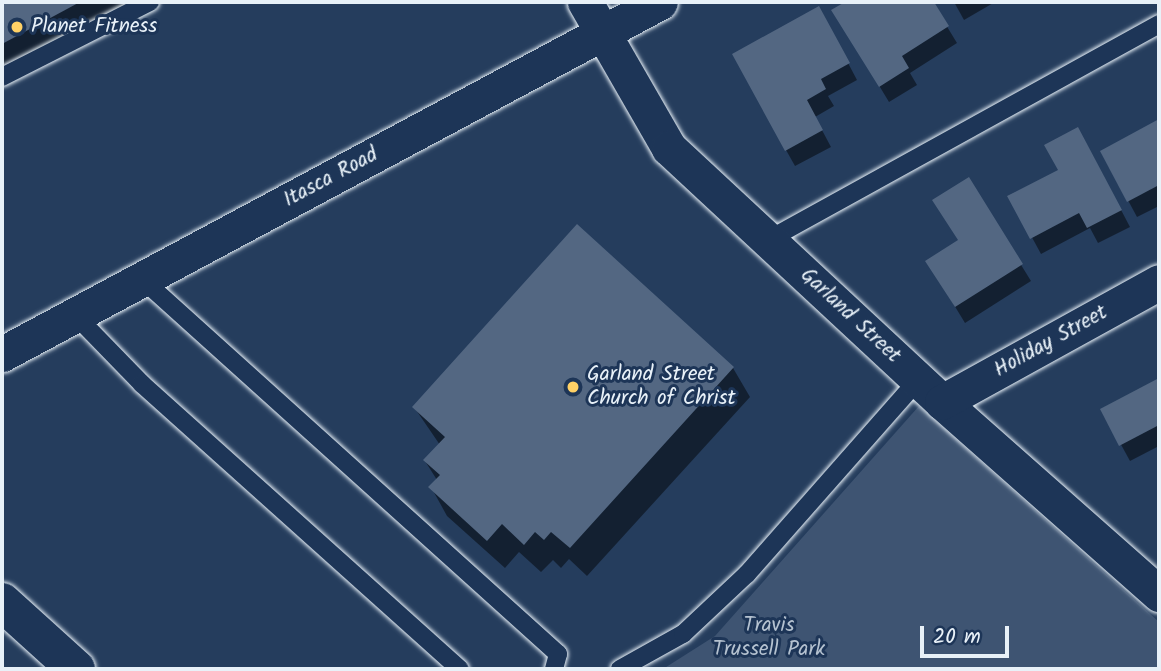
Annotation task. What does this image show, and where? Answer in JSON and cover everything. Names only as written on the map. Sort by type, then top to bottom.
[{"type":"main road","points":[[2,602],[76,669]]},
{"type":"street","name":"Garland Street","points":[[585,2],[669,148],[930,391],[1158,590]]},
{"type":"street","name":"Itasca Road","points":[[2,354],[660,2]]},
{"type":"street","name":"Holiday Street","points":[[930,391],[1159,282]]},
{"type":"lane","points":[[2,77],[150,2]]},
{"type":"lane","points":[[768,240],[1159,24]]},
{"type":"lane","points":[[142,279],[558,654],[554,669]]},
{"type":"lane","points":[[75,315],[142,384],[460,669]]},
{"type":"lane","points":[[620,669],[683,634],[747,574],[930,391]]},
{"type":"green space","name":"Travis Trussell Park","points":[[919,406],[1159,622],[1159,669],[663,669],[715,636]]},
{"type":"building","name":"Planet Fitness","points":[[2,2],[80,2],[2,44]]},
{"type":"building","points":[[845,2],[934,2],[949,26],[902,56],[909,68],[879,87],[831,10]]},
{"type":"building","points":[[819,6],[850,63],[821,79],[826,89],[807,100],[823,130],[785,151],[732,54]]},
{"type":"building","points":[[1159,119],[1159,185],[1127,202],[1100,151]]},
{"type":"building","points":[[1078,127],[1122,210],[1087,228],[1079,213],[1030,239],[1007,196],[1058,170],[1044,145]]},
{"type":"building","points":[[969,177],[1023,264],[955,307],[925,261],[958,240],[932,200]]},
{"type":"building","name":"Garland Street Church of Christ","points":[[577,224],[734,367],[570,548],[551,532],[544,540],[535,532],[524,545],[502,524],[487,541],[428,487],[440,475],[423,460],[445,437],[412,407]]},
{"type":"building","points":[[1159,378],[1159,425],[1119,446],[1100,409]]},
{"type":"place","name":"Planet Fitness","points":[[17,27]]},
{"type":"place","name":"Garland Street Church of Christ","points":[[573,387]]}]
